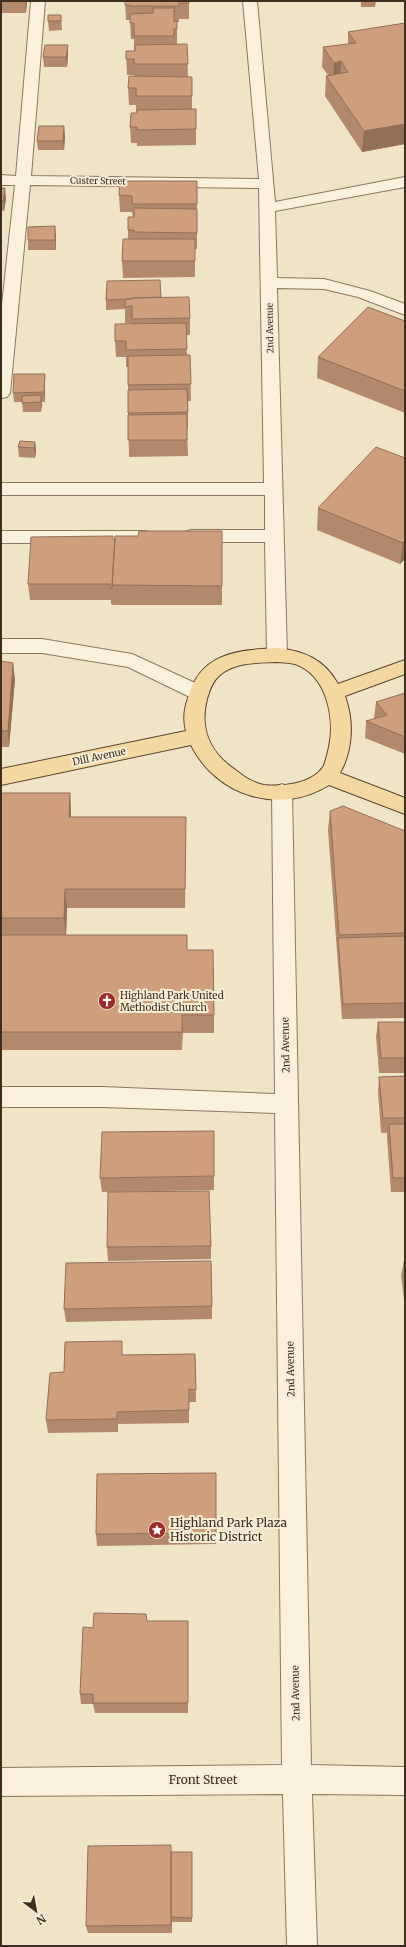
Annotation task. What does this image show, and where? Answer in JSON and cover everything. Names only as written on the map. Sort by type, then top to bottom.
[{"type":"main road","points":[[277,655],[294,657],[308,662],[322,674],[333,693],[341,712],[342,738],[336,760],[327,776],[304,789],[275,794],[246,788],[220,771],[203,750],[194,726],[196,701],[204,678],[220,665],[243,657],[277,655]]},
{"type":"main road","points":[[333,693],[405,667]]},
{"type":"main road","name":"Dill Avenue","points":[[1,777],[198,736]]},
{"type":"main road","points":[[327,776],[405,806]]},
{"type":"street","points":[[1,393],[23,180],[38,1]]},
{"type":"street","name":"2nd Avenue","points":[[250,1],[267,184],[277,655]]},
{"type":"street","name":"Custer Street","points":[[1,180],[267,184]]},
{"type":"street","points":[[267,208],[405,182]]},
{"type":"street","points":[[269,283],[324,284],[364,294],[405,310]]},
{"type":"street","points":[[1,489],[273,489]]},
{"type":"street","points":[[1,537],[274,536]]},
{"type":"street","points":[[1,646],[42,646],[132,661],[199,693]]},
{"type":"street","name":"2nd Avenue","points":[[282,792],[297,1779],[302,1946]]},
{"type":"street","points":[[1,1097],[102,1097],[286,1104]]},
{"type":"street","name":"Front Street","points":[[1,1782],[297,1779],[405,1781]]},
{"type":"building","points":[[125,1],[189,1],[189,3],[179,3],[179,6],[129,6],[125,5]]},
{"type":"building","points":[[153,8],[174,8],[174,22],[177,21],[177,29],[174,29],[174,36],[134,36],[134,23],[130,23],[130,14],[153,13]]},
{"type":"building","points":[[48,15],[61,15],[61,21],[48,21]]},
{"type":"building","points":[[405,23],[405,124],[364,131],[326,76],[348,72],[341,61],[334,63],[323,47],[356,43],[348,32]]},
{"type":"building","points":[[187,44],[188,64],[134,64],[134,59],[126,59],[126,51],[135,51],[135,45]]},
{"type":"building","points":[[45,45],[68,45],[66,57],[43,57]]},
{"type":"building","points":[[129,76],[192,77],[192,96],[136,96],[136,88],[128,88]]},
{"type":"building","points":[[196,109],[196,129],[137,130],[137,127],[130,127],[131,113],[137,113],[137,110]]},
{"type":"building","points":[[39,126],[64,126],[63,141],[37,141]]},
{"type":"building","points":[[120,181],[197,181],[197,204],[132,204],[132,196],[119,195]]},
{"type":"building","points":[[1,188],[5,188],[3,201],[1,201]]},
{"type":"building","points":[[134,208],[197,209],[197,233],[134,232],[134,230],[128,230],[128,217],[134,217]]},
{"type":"building","points":[[55,226],[55,240],[28,240],[28,227]]},
{"type":"building","points":[[123,239],[195,239],[195,261],[122,261]]},
{"type":"building","points":[[160,280],[161,297],[106,300],[107,281]]},
{"type":"building","points":[[189,297],[190,318],[132,319],[132,306],[125,307],[125,299]]},
{"type":"building","points":[[368,307],[405,321],[405,391],[318,357]]},
{"type":"building","points":[[186,323],[187,349],[126,350],[126,341],[115,341],[115,324]]},
{"type":"building","points":[[190,355],[191,384],[128,385],[128,356]]},
{"type":"building","points":[[14,374],[45,374],[44,392],[13,393]]},
{"type":"building","points":[[187,389],[188,412],[128,413],[128,390]]},
{"type":"building","points":[[41,395],[41,402],[22,403],[22,396]]},
{"type":"building","points":[[187,414],[187,440],[128,440],[128,415]]},
{"type":"building","points":[[20,441],[35,442],[34,448],[18,447]]},
{"type":"building","points":[[376,447],[405,458],[405,540],[403,543],[318,508]]},
{"type":"building","points":[[139,531],[222,531],[222,586],[112,585],[115,536],[138,536]]},
{"type":"building","points":[[113,536],[113,539],[115,539],[112,588],[110,588],[110,584],[28,584],[31,537]]},
{"type":"building","points":[[1,661],[13,663],[8,731],[1,731]]},
{"type":"building","points":[[405,693],[405,737],[366,721],[387,715],[376,702]]},
{"type":"building","points":[[1,793],[70,793],[69,817],[186,817],[185,889],[65,889],[64,918],[1,918]]},
{"type":"building","points":[[343,806],[405,831],[405,933],[339,935],[330,811]]},
{"type":"building","name":"Highland Park United Methodist Church","points":[[1,935],[187,935],[187,950],[213,950],[214,1015],[182,1015],[182,1032],[1,1032]]},
{"type":"building","points":[[405,936],[405,1003],[343,1004],[338,938]]},
{"type":"building","points":[[378,1022],[405,1022],[405,1058],[381,1058]]},
{"type":"building","points":[[405,1076],[405,1118],[383,1118],[379,1077]]},
{"type":"building","points":[[389,1124],[405,1124],[405,1178],[393,1178]]},
{"type":"building","points":[[214,1131],[214,1176],[100,1178],[102,1132]]},
{"type":"building","points":[[209,1191],[211,1246],[107,1247],[108,1192]]},
{"type":"building","points":[[211,1261],[212,1306],[64,1309],[66,1263]]},
{"type":"building","points":[[122,1341],[122,1355],[195,1354],[196,1390],[189,1389],[189,1410],[117,1412],[117,1419],[46,1420],[50,1373],[64,1372],[65,1342]]},
{"type":"building","points":[[216,1473],[216,1533],[96,1534],[97,1474]]},
{"type":"building","points":[[94,1613],[146,1614],[147,1621],[188,1621],[188,1703],[93,1703],[93,1694],[80,1694],[83,1627],[93,1628]]},
{"type":"building","points":[[171,1845],[171,1925],[86,1926],[88,1846]]},
{"type":"building","points":[[171,1852],[192,1852],[192,1918],[171,1917]]},
{"type":"place","name":"Highland Park United Methodist Church","points":[[107,1001]]},
{"type":"place","name":"Highland Park Plaza Historic District","points":[[157,1530]]}]
